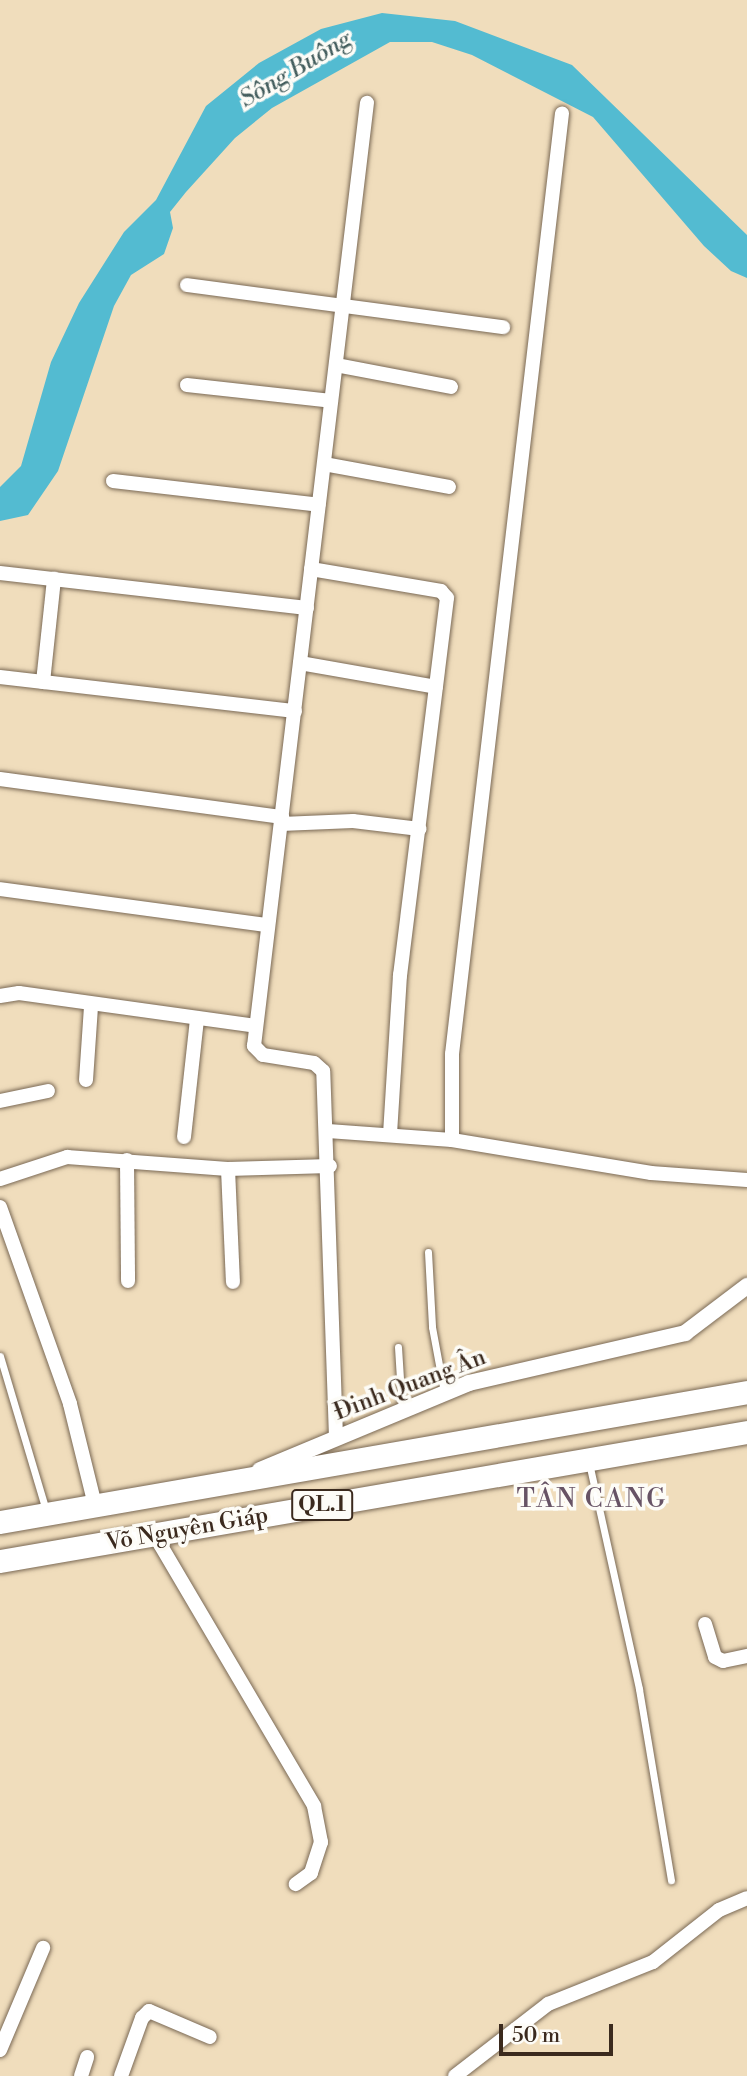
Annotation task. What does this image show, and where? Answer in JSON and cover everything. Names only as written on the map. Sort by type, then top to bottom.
[{"type":"highway","name":"Võ Nguyên Giáp","points":[[0,1522],[747,1392]]},
{"type":"highway","name":"Võ Nguyên Giáp","points":[[0,1561],[747,1432]]},
{"type":"street","points":[[336,1437],[328,1303],[330,1166],[322,1068],[254,1050],[366,103]]},
{"type":"street","points":[[452,1140],[452,1055],[562,113]]},
{"type":"street","points":[[187,285],[503,327]]},
{"type":"street","points":[[336,365],[451,387]]},
{"type":"street","points":[[187,385],[331,401]]},
{"type":"street","points":[[324,464],[449,487]]},
{"type":"street","points":[[113,481],[319,505]]},
{"type":"street","points":[[311,569],[447,592],[400,975],[390,1135]]},
{"type":"street","points":[[0,573],[307,608]]},
{"type":"street","points":[[43,682],[54,579]]},
{"type":"street","points":[[300,663],[436,687]]},
{"type":"street","points":[[0,677],[295,711]]},
{"type":"street","points":[[0,779],[282,820],[353,821],[420,829]]},
{"type":"street","points":[[0,889],[267,925]]},
{"type":"street","points":[[0,996],[19,993],[91,1006],[256,1026]]},
{"type":"street","points":[[86,1080],[91,1006]]},
{"type":"street","points":[[184,1137],[197,1019]]},
{"type":"street","points":[[0,1101],[48,1091]]},
{"type":"street","points":[[328,1131],[452,1140],[651,1173],[747,1180]]},
{"type":"street","points":[[0,1179],[67,1157],[228,1169],[330,1166]]},
{"type":"street","points":[[127,1160],[128,1281]]},
{"type":"street","points":[[228,1169],[233,1282]]},
{"type":"street","points":[[0,1207],[70,1404],[95,1505]]},
{"type":"street","name":"Đinh Quang Ân","points":[[204,1486],[252,1474],[443,1392],[501,1374],[676,1336],[747,1286]]},
{"type":"street","points":[[154,1535],[314,1806],[321,1842],[311,1874],[296,1884]]},
{"type":"street","points":[[705,1624],[715,1657],[723,1661],[747,1657]]},
{"type":"street","points":[[455,2076],[548,2004],[653,1962],[719,1910],[747,1898]]},
{"type":"street","points":[[0,2050],[43,1948]]},
{"type":"street","points":[[121,2076],[142,2018],[149,2011],[210,2037]]},
{"type":"street","points":[[81,2076],[88,2057]]},
{"type":"lane","points":[[428,1252],[434,1343],[443,1392]]},
{"type":"lane","points":[[398,1347],[402,1410]]},
{"type":"lane","points":[[0,1356],[47,1514]]},
{"type":"lane","points":[[588,1459],[628,1634],[671,1880]]},
{"type":"water","name":"Sông Buông","points":[[382,13],[455,21],[572,65],[747,235],[747,278],[731,271],[704,246],[593,117],[472,55],[432,42],[390,42],[272,108],[235,138],[186,192],[170,212],[173,228],[164,254],[131,275],[114,306],[58,471],[28,515],[0,521],[0,487],[21,466],[51,362],[79,303],[124,232],[156,200],[206,106],[259,63],[321,29]]},
{"type":"district","name":"TÂN CANG","points":[[592,1500]]}]
